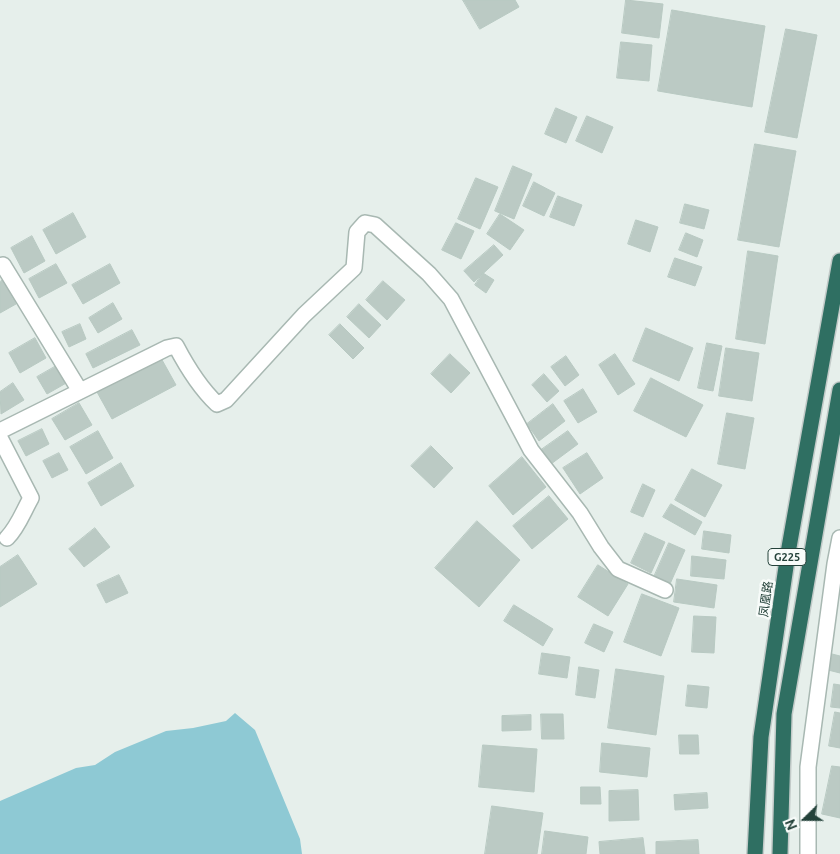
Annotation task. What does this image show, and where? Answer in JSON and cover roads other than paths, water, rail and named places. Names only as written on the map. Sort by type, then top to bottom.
[{"type":"highway","name":"凤凰路","points":[[755,854],[762,728],[788,553],[840,261]]},
{"type":"highway","name":"G225","points":[[780,854],[784,714],[840,390]]},
{"type":"street","points":[[0,431],[167,348],[176,346],[186,365],[210,397],[217,404],[226,400],[304,315],[354,268],[357,232],[365,224],[375,225],[429,274],[451,299],[531,450],[580,513],[600,547],[618,569],[665,590]]},
{"type":"street","points":[[3,265],[80,391]]},
{"type":"street","points":[[0,438],[31,498],[16,530],[7,538]]},
{"type":"street","points":[[808,854],[808,767],[840,538]]},
{"type":"water","points":[[235,713],[255,730],[300,839],[302,854],[0,854],[0,801],[76,768],[95,765],[115,752],[166,731],[226,721]]}]
